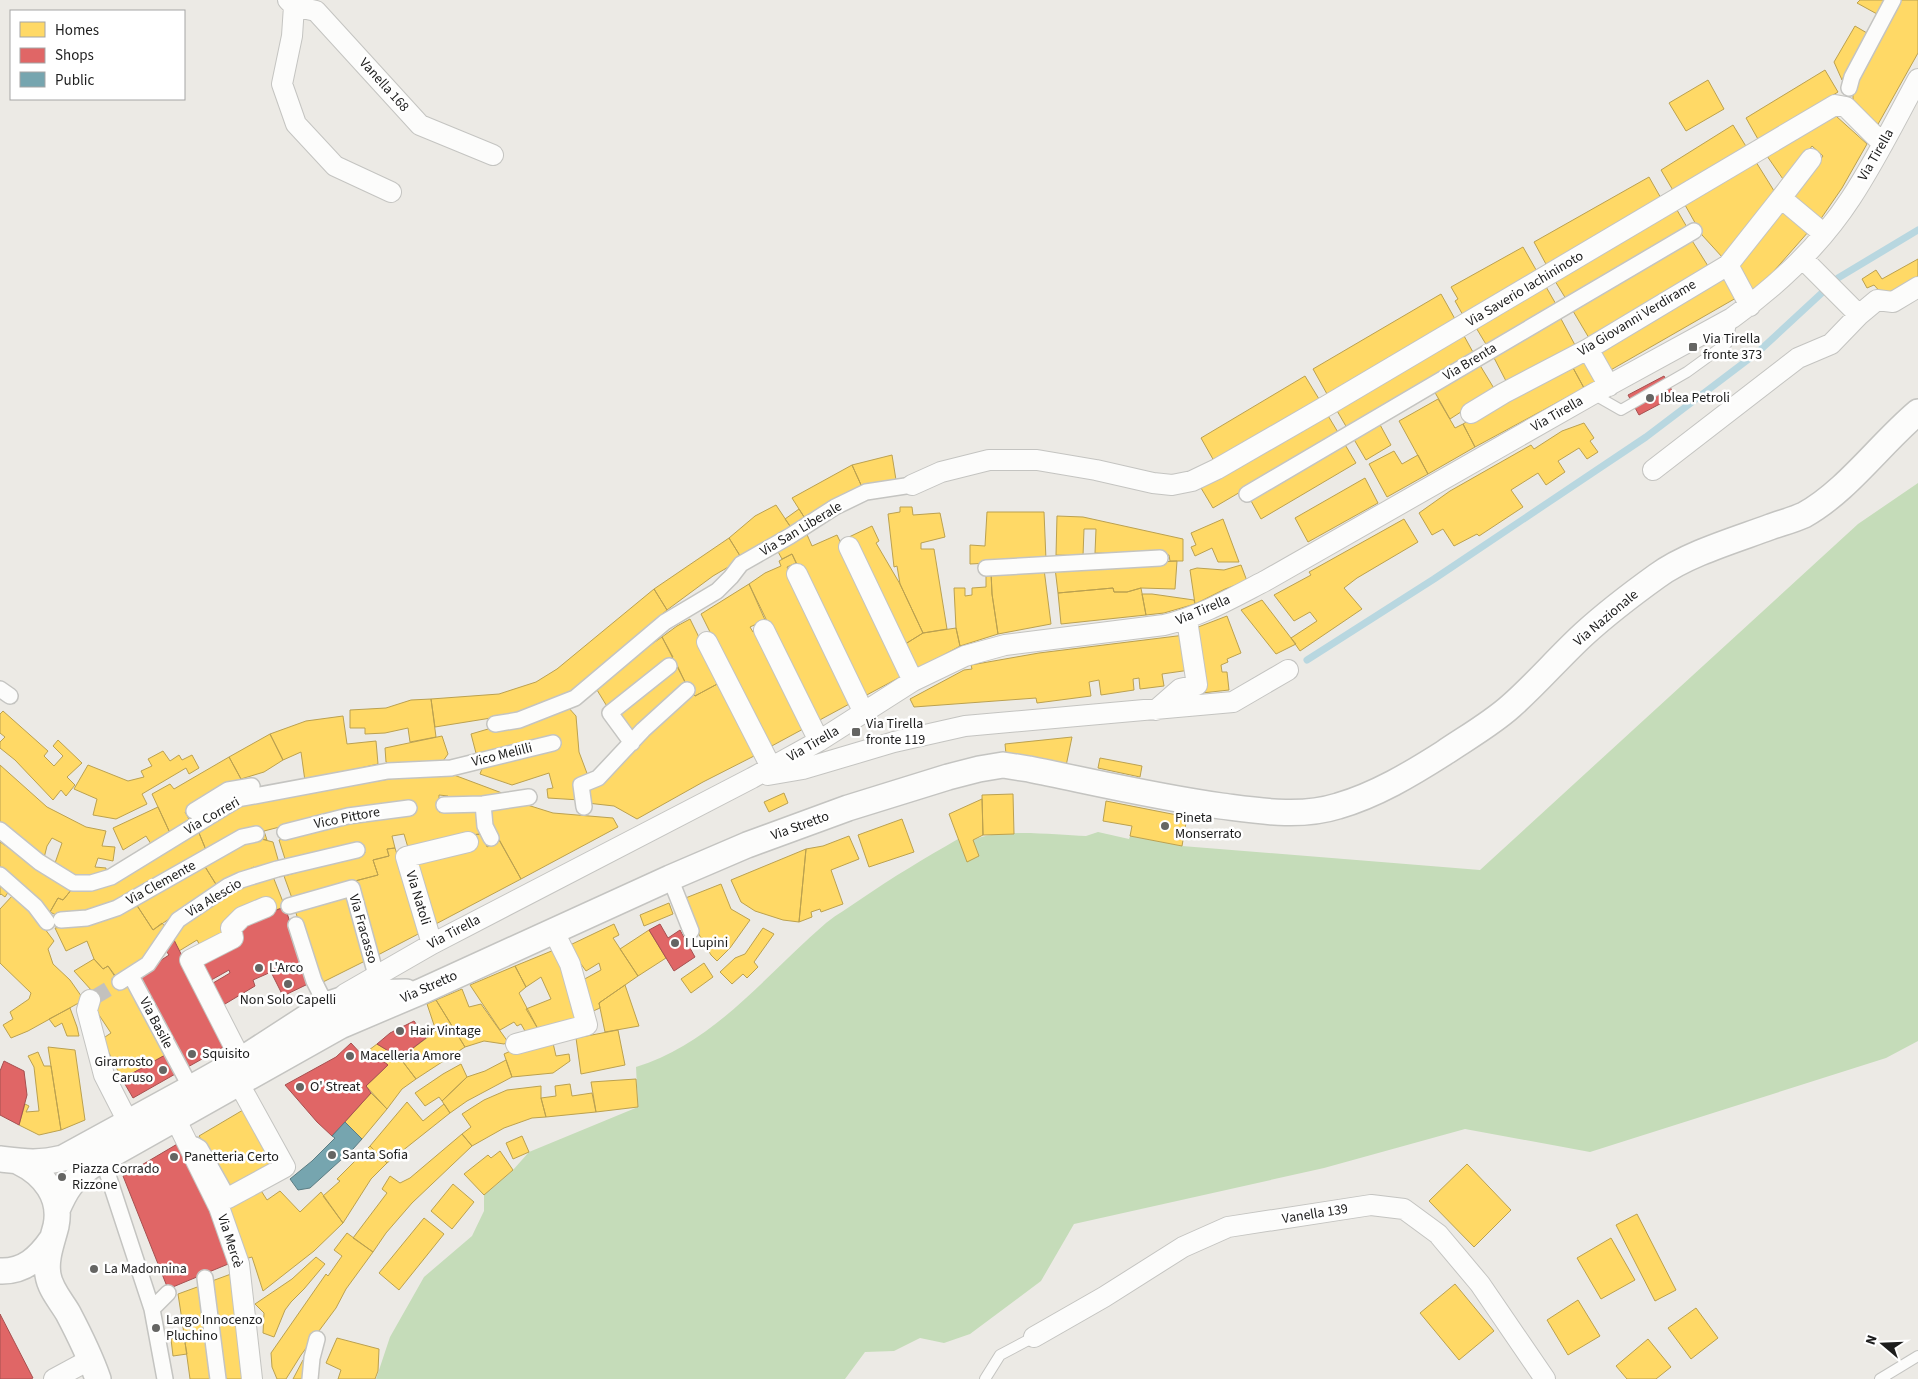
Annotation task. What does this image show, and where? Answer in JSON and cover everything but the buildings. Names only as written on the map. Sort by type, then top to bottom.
[{"type":"street","points":[[1849,88],[1852,76],[1893,0]]},
{"type":"street","points":[[291,3],[292,36],[282,84],[296,124],[335,166],[392,192]]},
{"type":"street","name":"Vanella 168","points":[[291,3],[316,11],[420,125],[493,155]]},
{"type":"street","name":"Via Tirella","points":[[369,984],[432,944],[752,778],[819,741],[913,681],[965,656],[1005,645],[1164,625],[1187,620],[1265,581],[1601,390],[1732,318],[1775,286],[1803,259],[1824,234],[1851,198],[1918,79]]},
{"type":"street","name":"Via Saverio Iachininoto","points":[[1153,483],[1172,485],[1192,481],[1217,469],[1835,105],[1846,107],[1883,144]]},
{"type":"street","name":"Via Giovanni Verdirame","points":[[1471,413],[1588,348],[1728,265],[1811,159]]},
{"type":"street","points":[[1782,198],[1824,234]]},
{"type":"street","name":"Via Brenta","points":[[1247,494],[1694,231]]},
{"type":"street","points":[[1803,259],[1859,315]]},
{"type":"street","points":[[1728,265],[1750,306]]},
{"type":"street","points":[[1653,470],[1798,358],[1831,344],[1859,315],[1877,300],[1893,302],[1918,287]]},
{"type":"street","points":[[1588,348],[1601,390]]},
{"type":"street","name":"Via Nazionale","points":[[1289,813],[1316,811],[1338,806],[1376,792],[1424,766],[1510,708],[1584,634],[1660,573],[1732,541],[1801,516],[1821,505],[1898,428],[1918,412]]},
{"type":"street","name":"Via San Liberale","points":[[495,724],[520,720],[575,698],[665,622],[717,590],[741,564],[835,507],[866,492],[912,485],[942,472],[990,460],[1037,460],[1096,470],[1153,483]]},
{"type":"street","points":[[849,547],[913,681]]},
{"type":"street","points":[[986,568],[1160,558]]},
{"type":"street","points":[[797,574],[864,713]]},
{"type":"street","points":[[1156,710],[1180,689],[1197,685],[1187,620]]},
{"type":"street","points":[[764,630],[819,741]]},
{"type":"street","points":[[707,642],[771,767]]},
{"type":"street","points":[[632,744],[610,714],[669,666]]},
{"type":"street","points":[[752,778],[803,769],[894,742],[965,726],[1233,702],[1288,670]]},
{"type":"street","points":[[584,807],[581,785],[598,778],[632,744],[643,730],[687,690]]},
{"type":"street","name":"Vico Melilli","points":[[451,768],[553,743]]},
{"type":"street","name":"Via Stretto","points":[[333,1015],[420,992],[747,845],[848,808],[979,769],[1003,765],[1189,802],[1260,812],[1289,813]]},
{"type":"street","name":"Via Correri","points":[[0,830],[39,862],[66,879],[73,883],[91,883],[111,877],[238,798],[388,772],[451,768]]},
{"type":"street","points":[[194,811],[228,790],[296,778],[298,787]]},
{"type":"street","points":[[444,805],[483,804],[529,797]]},
{"type":"street","points":[[483,804],[485,826],[491,838]]},
{"type":"street","name":"Vico Pittore","points":[[285,832],[348,816],[409,808]]},
{"type":"street","name":"Via Clemente","points":[[0,875],[54,921],[87,918],[117,908],[242,837],[256,834]]},
{"type":"street","name":"Via Natoli","points":[[432,944],[406,857],[468,842]]},
{"type":"street","name":"Via Alescio","points":[[125,979],[148,964],[178,920],[228,886],[277,870],[356,850]]},
{"type":"street","points":[[670,878],[691,931]]},
{"type":"street","name":"Via Fracasso","points":[[289,906],[352,888],[369,984]]},
{"type":"street","points":[[187,1140],[200,1148],[228,1198],[285,1167],[190,960],[233,938],[230,928],[242,917],[266,907]]},
{"type":"street","points":[[296,925],[314,981],[333,1015]]},
{"type":"street","points":[[516,1044],[587,1025],[570,964],[554,932]]},
{"type":"street","name":"Via Basile","points":[[125,979],[186,1080]]},
{"type":"street","points":[[5,1160],[43,1162],[63,1158],[124,1114],[186,1080],[237,1061],[333,1015],[369,984],[420,992]]},
{"type":"street","points":[[92,998],[87,1010],[104,1075],[124,1114]]},
{"type":"street","points":[[57,1210],[66,1190],[76,1177],[175,1118],[237,1061]]},
{"type":"street","name":"Via Mercè","points":[[175,1118],[219,1207],[239,1264],[252,1379]]},
{"type":"street","points":[[5,1160],[30,1168],[41,1176],[54,1197],[57,1210],[56,1225],[48,1260],[48,1276],[95,1369],[54,1379]]},
{"type":"street","points":[[103,1160],[152,1309],[165,1379]]},
{"type":"street","name":"Vanella 139","points":[[1034,1337],[1104,1297],[1183,1247],[1228,1227],[1371,1205],[1404,1209],[1438,1234],[1480,1284],[1545,1379]]},
{"type":"street","points":[[0,1272],[21,1268],[34,1261],[52,1239]]},
{"type":"street","points":[[204,1278],[218,1379]]},
{"type":"street","points":[[152,1309],[168,1293]]},
{"type":"street","points":[[310,1379],[312,1358],[317,1339]]},
{"type":"lane","points":[[1601,390],[1621,410],[1687,372],[1728,342],[1732,318]]},
{"type":"lane","points":[[985,1379],[1000,1355],[1034,1337]]},
{"type":"lane","points":[[1880,1379],[1918,1356]]},
{"type":"green space","points":[[1918,483],[1918,1041],[1886,1058],[1590,1152],[1465,1129],[1324,1168],[1074,1224],[1041,1281],[970,1334],[944,1343],[920,1338],[894,1351],[865,1352],[845,1379],[376,1379],[390,1337],[424,1277],[472,1236],[484,1211],[484,1195],[513,1170],[529,1152],[638,1107],[636,1067],[664,1056],[691,1042],[738,1005],[830,920],[885,883],[958,839],[967,861],[978,856],[973,840],[985,836],[1028,833],[1086,836],[1098,832],[1129,839],[1130,836],[1182,846],[1480,870],[1858,524]]},
{"type":"waterway","points":[[1307,660],[1434,579],[1646,437],[1758,352],[1838,278],[1918,230]]},
{"type":"tunnel","points":[[95,997],[120,982]]},
{"type":"place","name":"Via Tirella fronte 373","points":[[1693,347]]},
{"type":"place","name":"Iblea Petroli","points":[[1650,398]]},
{"type":"place","name":"Via Tirella fronte 119","points":[[856,732]]},
{"type":"place","name":"Pineta Monserrato","points":[[1165,826]]},
{"type":"place","name":"I Lupini","points":[[675,943]]},
{"type":"place","name":"L'Arco","points":[[259,968]]},
{"type":"place","name":"Non Solo Capelli","points":[[288,984]]},
{"type":"place","name":"Hair Vintage","points":[[400,1031]]},
{"type":"place","name":"Squisito","points":[[192,1054]]},
{"type":"place","name":"Macelleria Amore","points":[[350,1056]]},
{"type":"place","name":"Girarrosto Caruso","points":[[163,1070]]},
{"type":"place","name":"O' Streat","points":[[300,1087]]},
{"type":"place","name":"Santa Sofia","points":[[332,1155]]},
{"type":"place","name":"Panetteria Certo","points":[[174,1157]]},
{"type":"place","name":"Piazza Corrado Rizzone","points":[[62,1177]]},
{"type":"place","name":"La Madonnina","points":[[94,1269]]},
{"type":"place","name":"Largo Innocenzo Pluchino","points":[[156,1328]]}]
